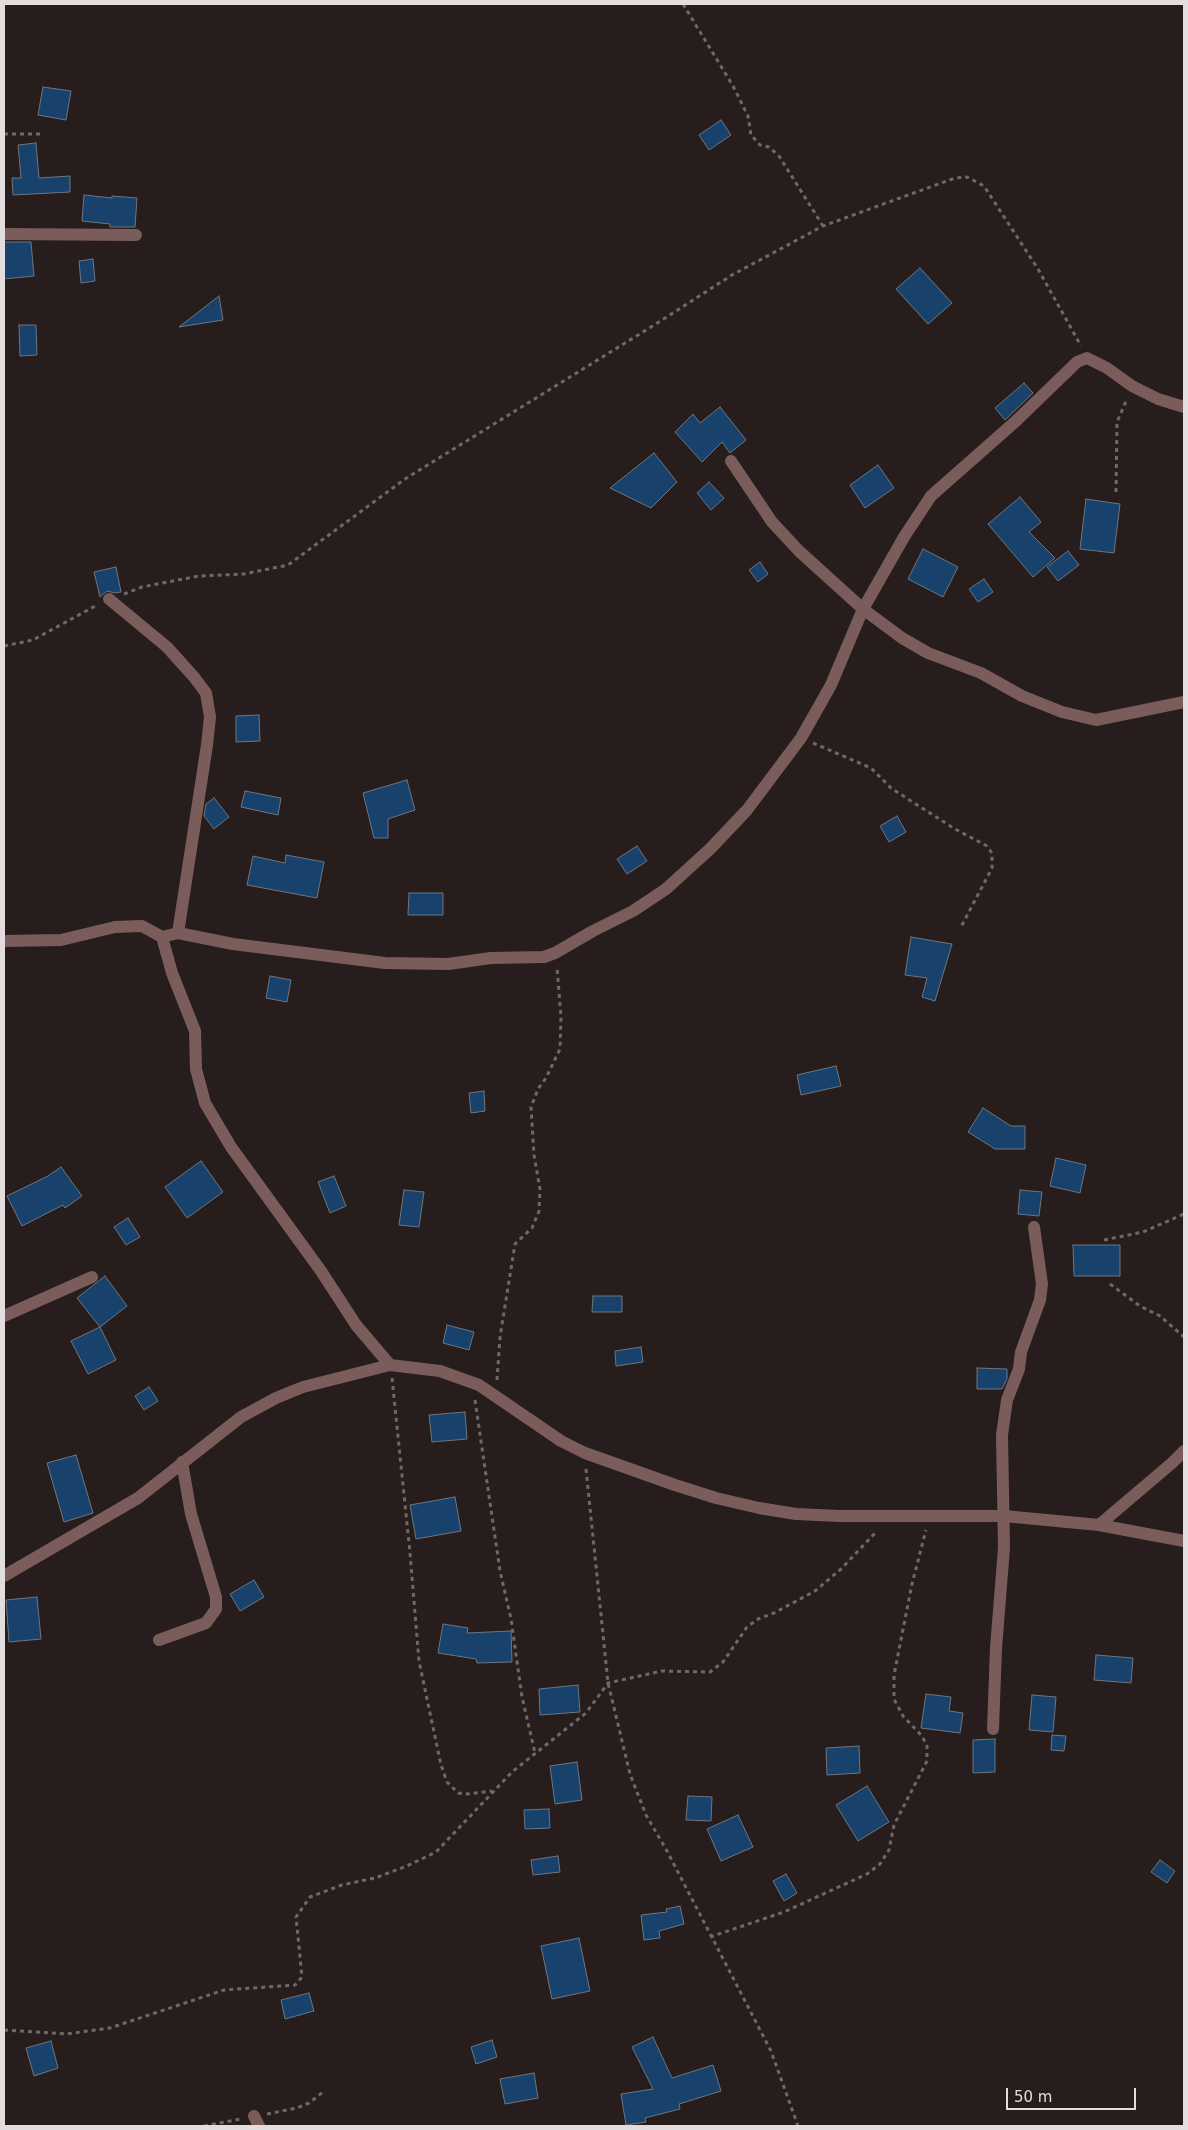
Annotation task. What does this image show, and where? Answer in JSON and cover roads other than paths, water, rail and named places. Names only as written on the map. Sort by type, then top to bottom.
[{"type":"street","points":[[4,234],[136,235]]},
{"type":"street","points":[[4,941],[61,940],[115,927],[142,926],[162,937],[178,933],[233,944],[386,963],[448,964],[491,958],[544,957],[555,953],[633,911],[666,889],[710,849],[747,810],[801,738],[831,685],[863,609],[904,537],[931,496],[1016,421],[1076,362],[1088,358],[1107,368],[1132,386],[1158,399],[1184,407]]},
{"type":"street","points":[[731,461],[772,522],[799,551],[863,609],[902,638],[928,653],[981,673],[1022,696],[1062,712],[1096,720],[1184,702]]},
{"type":"street","points":[[109,599],[167,647],[206,693],[210,717],[207,746],[178,933]]},
{"type":"street","points":[[162,937],[172,973],[195,1031],[196,1068],[206,1103],[231,1148],[321,1271],[356,1325],[390,1365]]},
{"type":"street","points":[[993,1729],[1004,1548],[1002,1435],[1007,1400],[1019,1369],[1021,1352],[1040,1300],[1042,1284],[1034,1227]]},
{"type":"street","points":[[4,1316],[92,1277]]},
{"type":"street","points":[[4,1576],[138,1498],[241,1416],[303,1387],[390,1365],[440,1371],[480,1385],[561,1441],[585,1453],[691,1491],[759,1508],[796,1514],[839,1516],[1004,1516],[1099,1525],[1184,1541]]},
{"type":"street","points":[[1099,1525],[1184,1451]]},
{"type":"street","points":[[159,1640],[206,1623],[216,1609],[216,1597],[191,1514],[182,1462]]}]
